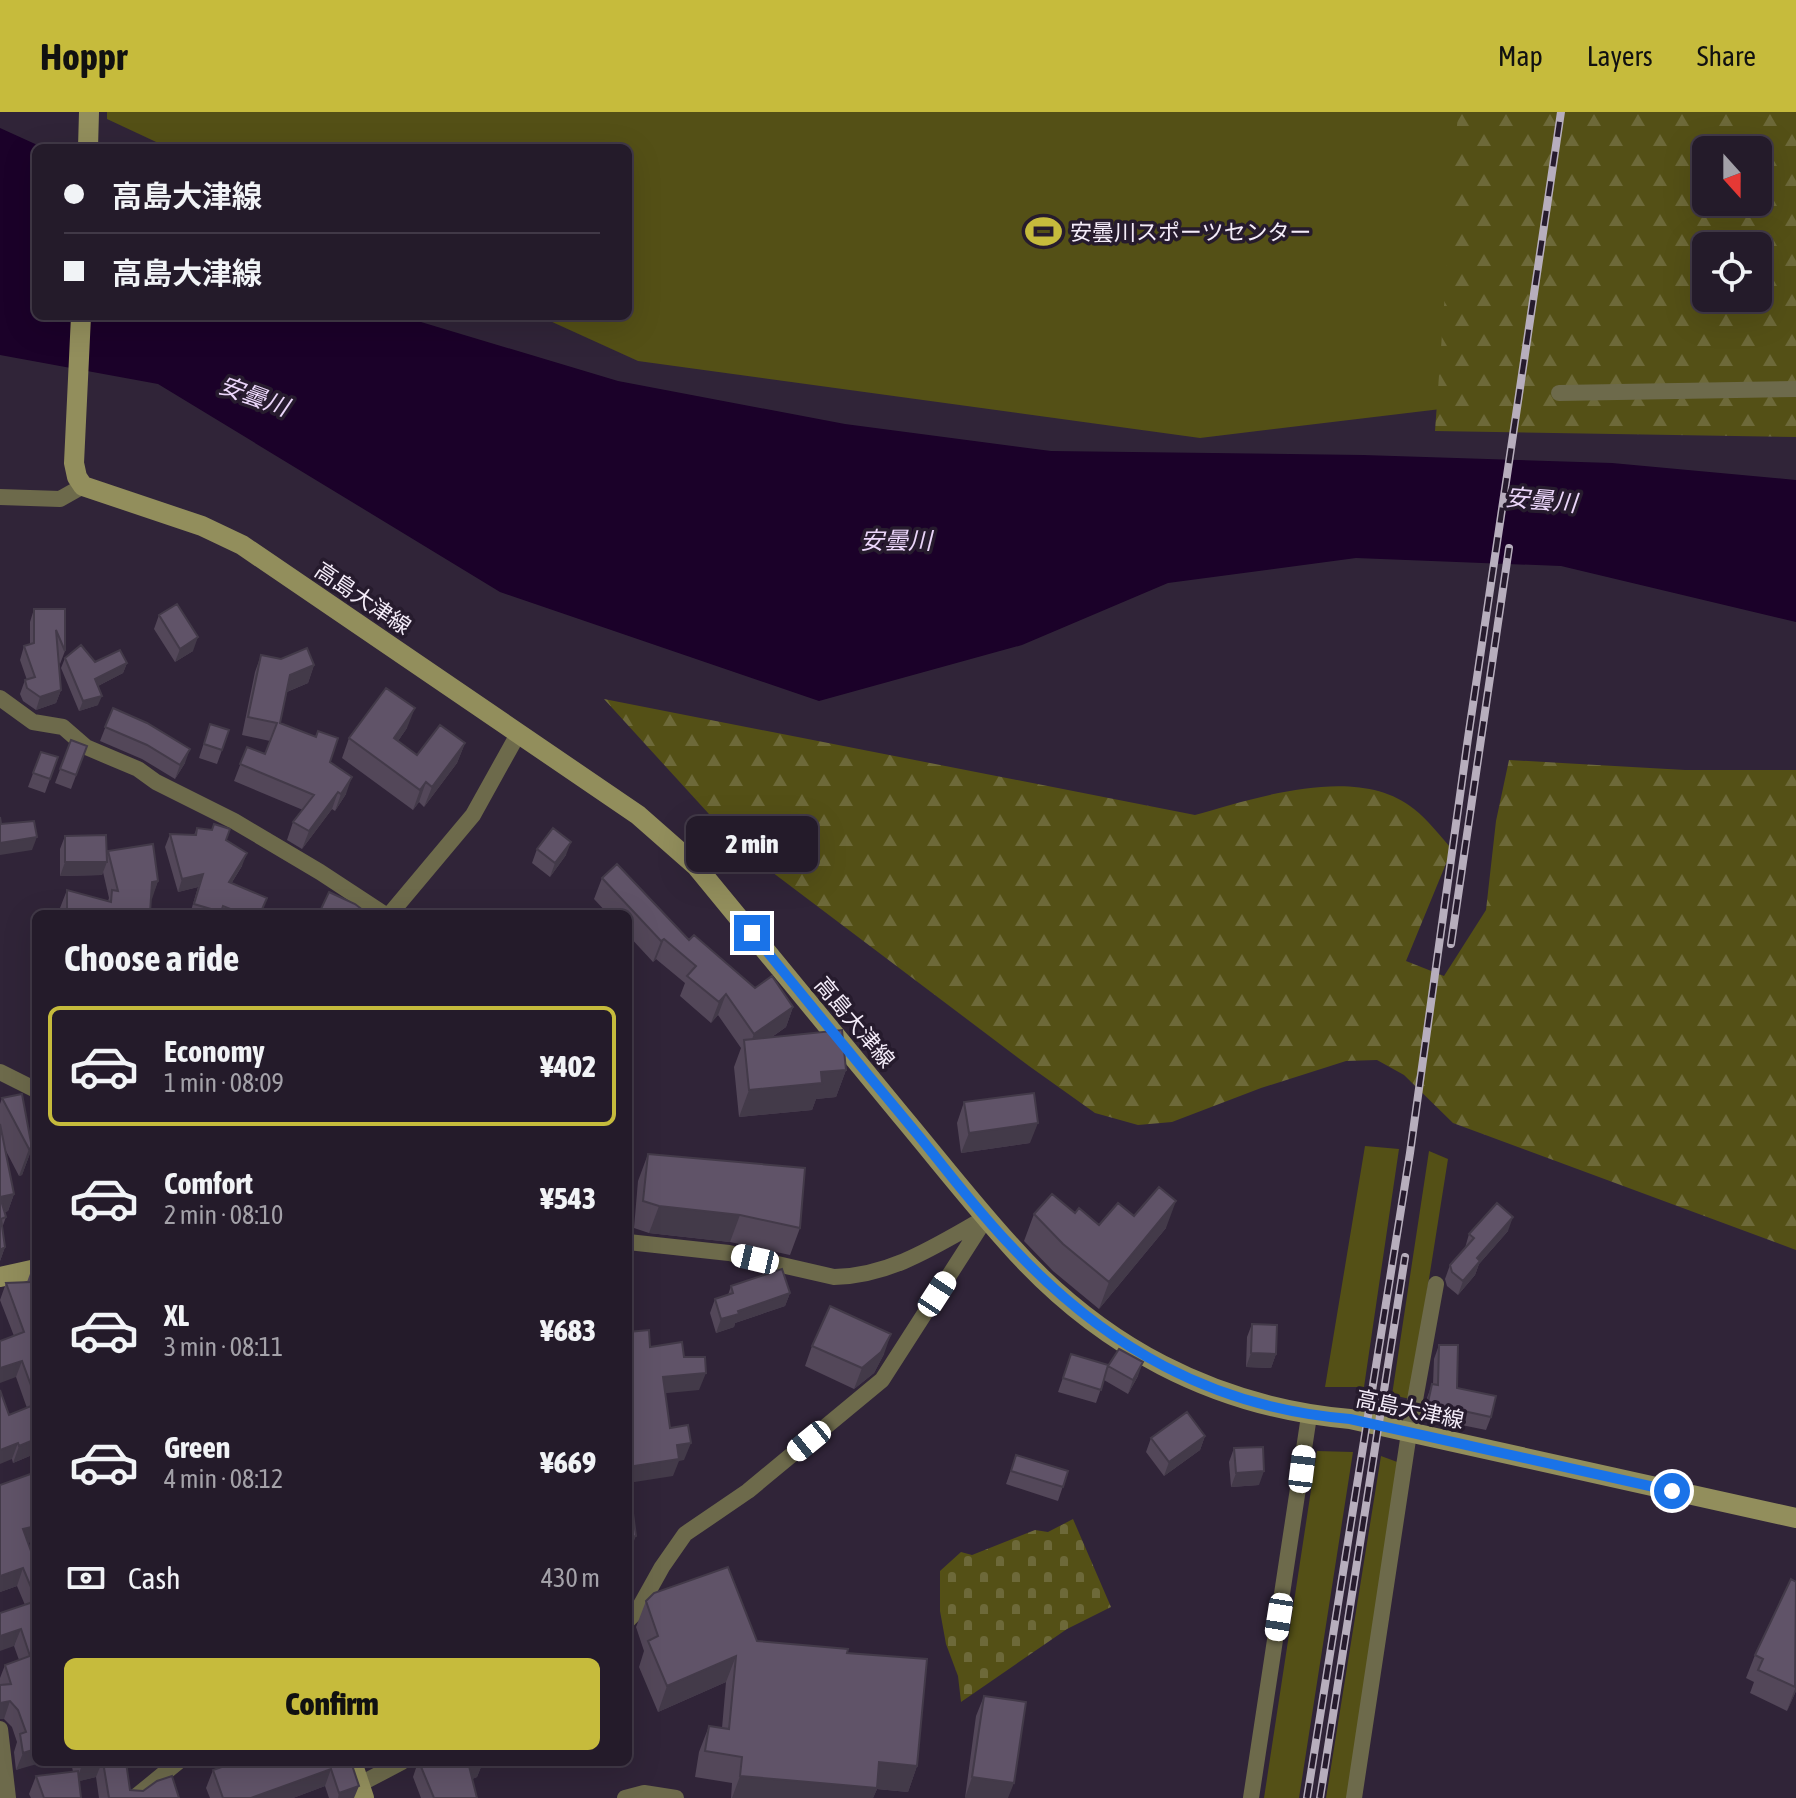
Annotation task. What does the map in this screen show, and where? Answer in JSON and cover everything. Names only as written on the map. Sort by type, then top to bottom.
[{"type":"main road","points":[[88,144],[89,112]]},
{"type":"main road","points":[[81,320],[74,463],[83,486]]},
{"type":"main road","name":"高島大津線","points":[[83,486],[202,526],[242,545],[638,815],[696,866],[986,1218],[1049,1285],[1087,1318],[1137,1352],[1202,1386],[1309,1416],[1350,1419],[1796,1518]]},
{"type":"main road","points":[[0,1277],[32,1270]]},
{"type":"main road","points":[[353,1766],[362,1791]]},
{"type":"street","points":[[1559,393],[1796,389]]},
{"type":"street","points":[[0,497],[60,499],[83,486]]},
{"type":"street","points":[[0,698],[33,722],[63,727],[86,747],[138,769],[156,782],[234,821],[381,910]]},
{"type":"street","points":[[390,910],[473,815],[518,734]]},
{"type":"street","points":[[0,1072],[32,1088]]},
{"type":"street","points":[[632,1242],[729,1253],[834,1277],[849,1277],[900,1266],[986,1218]]},
{"type":"street","points":[[632,1616],[685,1534],[748,1491],[882,1380],[986,1218]]},
{"type":"street","points":[[1354,1798],[1409,1433],[1436,1284]]},
{"type":"street","points":[[1251,1798],[1309,1416]]},
{"type":"street","points":[[0,1729],[8,1798]]},
{"type":"street","points":[[134,1798],[173,1766]]},
{"type":"street","points":[[362,1791],[396,1766]]},
{"type":"street","points":[[625,1798],[644,1793],[676,1798]]},
{"type":"green space","name":"安曇川スポーツセンター","points":[[107,112],[1473,112],[1441,409],[1200,438],[638,361],[548,320],[632,320],[632,144],[160,144],[107,119]]},
{"type":"green space","points":[[1458,112],[1796,112],[1796,437],[1435,431]]},
{"type":"green space","points":[[604,699],[1195,815],[1306,788],[1365,788],[1391,795],[1419,813],[1452,849],[1406,961],[1444,976],[1486,910],[1496,821],[1509,760],[1685,770],[1796,770],[1796,1250],[1453,1123],[1404,1075],[1377,1060],[1346,1061],[1261,1088],[1172,1122],[1138,1125],[1095,1113],[740,848]]},
{"type":"green space","points":[[1365,1146],[1399,1149],[1364,1387],[1325,1387]]},
{"type":"green space","points":[[1429,1151],[1448,1159],[1410,1399],[1392,1395]]},
{"type":"green space","points":[[1317,1451],[1353,1452],[1299,1798],[1264,1798]]},
{"type":"green space","points":[[1381,1456],[1400,1463],[1348,1798],[1326,1798]]},
{"type":"green space","points":[[1073,1519],[1111,1607],[1067,1629],[961,1702],[958,1676],[946,1644],[940,1611],[940,1571],[961,1552],[972,1555],[1035,1530],[1048,1532]]},
{"type":"water","name":"安曇川","points":[[0,128],[35,144],[32,144],[32,320],[414,320],[618,381],[845,424],[1051,451],[1363,455],[1612,463],[1796,480],[1796,622],[1561,566],[1356,558],[1168,583],[1022,645],[819,701],[500,592],[158,384],[0,355]]},
{"type":"building","points":[[177,604],[198,637],[180,649],[159,615]]},
{"type":"building","points":[[34,609],[65,609],[65,651],[56,630],[61,690],[40,697],[27,688],[25,680],[35,677],[24,646],[34,643]]},
{"type":"building","points":[[81,645],[95,662],[120,650],[127,663],[95,679],[102,696],[83,701],[65,658]]},
{"type":"building","points":[[307,648],[314,665],[290,675],[280,723],[316,737],[318,731],[338,738],[330,762],[352,777],[309,831],[293,822],[314,795],[240,764],[247,747],[265,754],[277,723],[248,717],[261,655],[281,659]]},
{"type":"building","points":[[386,688],[415,708],[394,738],[417,755],[440,725],[465,743],[432,787],[426,782],[420,790],[349,738]]},
{"type":"building","points":[[113,708],[147,723],[190,749],[180,765],[147,745],[105,727]]},
{"type":"building","points":[[210,724],[229,730],[222,750],[204,744]]},
{"type":"building","points":[[71,740],[87,746],[76,775],[60,769]]},
{"type":"building","points":[[41,752],[58,757],[50,779],[33,773]]},
{"type":"building","points":[[0,817],[1,824],[34,821],[37,837],[0,843]]},
{"type":"building","points":[[214,824],[230,829],[226,840],[247,853],[229,882],[267,898],[262,910],[233,910],[223,906],[222,910],[214,910],[194,904],[203,874],[182,879],[170,834],[196,835],[197,828],[212,830]]},
{"type":"building","points":[[553,828],[571,842],[555,863],[537,849]]},
{"type":"building","points":[[106,835],[107,862],[65,862],[65,836]]},
{"type":"building","points":[[153,844],[158,881],[152,882],[150,910],[67,910],[67,890],[111,902],[112,890],[118,891],[108,851]]},
{"type":"building","points":[[617,864],[689,940],[694,935],[755,988],[772,976],[793,1007],[754,1034],[726,994],[719,1002],[687,976],[696,966],[664,939],[661,941],[602,878]]},
{"type":"building","points":[[329,892],[363,910],[320,910]]},
{"type":"building","points":[[842,1030],[846,1070],[821,1072],[822,1083],[749,1090],[744,1040]]},
{"type":"building","points":[[1034,1093],[1038,1123],[969,1133],[964,1102]]},
{"type":"building","points":[[22,1094],[32,1148],[29,1149],[2,1098]]},
{"type":"building","points":[[0,1124],[14,1194],[0,1197]]},
{"type":"building","points":[[648,1154],[805,1168],[800,1228],[740,1215],[659,1206],[643,1201]]},
{"type":"building","points":[[1159,1187],[1176,1201],[1109,1282],[1063,1244],[1034,1214],[1052,1194],[1075,1213],[1079,1208],[1099,1225],[1118,1203],[1134,1216]]},
{"type":"building","points":[[0,1197],[6,1217],[1,1219],[5,1247],[0,1250]]},
{"type":"building","points":[[1497,1203],[1513,1217],[1477,1258],[1480,1261],[1463,1281],[1452,1272],[1450,1265],[1474,1238],[1469,1234]]},
{"type":"building","points":[[782,1269],[790,1293],[721,1319],[715,1299],[733,1293],[731,1286]]},
{"type":"building","points":[[31,1271],[32,1388],[22,1361],[0,1368],[0,1341],[24,1332],[6,1283],[31,1282]]},
{"type":"building","points":[[830,1306],[891,1334],[881,1352],[862,1368],[812,1346]]},
{"type":"building","points":[[1252,1324],[1277,1325],[1276,1354],[1251,1353]]},
{"type":"building","points":[[649,1330],[650,1347],[682,1342],[684,1357],[705,1357],[706,1373],[663,1377],[670,1428],[688,1425],[691,1443],[677,1445],[679,1459],[632,1466],[632,1332]]},
{"type":"building","points":[[1439,1345],[1458,1345],[1457,1388],[1496,1396],[1491,1417],[1436,1405],[1435,1409],[1427,1407],[1432,1384],[1438,1385]]},
{"type":"building","points":[[1119,1349],[1143,1362],[1133,1380],[1108,1366]]},
{"type":"building","points":[[1071,1354],[1108,1365],[1101,1390],[1063,1378]]},
{"type":"building","points":[[0,1390],[9,1415],[32,1406],[32,1441],[0,1450]]},
{"type":"building","points":[[1187,1412],[1205,1436],[1169,1462],[1151,1438]]},
{"type":"building","points":[[1263,1447],[1264,1471],[1236,1473],[1234,1448]]},
{"type":"building","points":[[1016,1455],[1068,1471],[1063,1487],[1011,1471]]},
{"type":"building","points":[[32,1473],[32,1527],[23,1529],[32,1554],[32,1589],[23,1568],[0,1576],[0,1485]]},
{"type":"building","points":[[632,1506],[636,1536],[632,1536]]},
{"type":"building","points":[[728,1567],[757,1641],[848,1649],[847,1653],[927,1659],[917,1766],[879,1762],[877,1788],[740,1776],[742,1757],[705,1751],[709,1726],[729,1729],[736,1656],[667,1686],[648,1641],[658,1636],[646,1601],[654,1593]]},
{"type":"building","points":[[1791,1579],[1796,1582],[1795,1687],[1758,1670],[1763,1659],[1755,1655]]},
{"type":"building","points":[[32,1602],[32,1750],[23,1753],[20,1734],[26,1732],[18,1710],[10,1701],[0,1703],[0,1685],[11,1684],[5,1665],[30,1656],[21,1629],[0,1636],[0,1613]]},
{"type":"building","points":[[984,1696],[1026,1702],[1014,1783],[972,1777]]},
{"type":"building","points":[[104,1766],[127,1766],[130,1790],[143,1791],[157,1781],[172,1776],[179,1798],[109,1798]]},
{"type":"building","points":[[224,1766],[352,1766],[359,1786],[339,1793],[331,1769],[251,1798],[223,1798],[213,1770]]},
{"type":"building","points":[[421,1766],[469,1766],[477,1798],[434,1798]]},
{"type":"building","points":[[78,1771],[81,1798],[44,1798],[36,1776]]},
{"type":"railway","points":[[1307,1798],[1410,1153],[1561,112]]},
{"type":"railway","points":[[1451,944],[1509,548]]},
{"type":"railway","points":[[1320,1798],[1405,1257]]},
{"type":"place","name":"安曇川スポーツセンター","points":[[1044,232]]},
{"type":"route","points":[[752,933],[1010,1246],[1087,1318],[1137,1352],[1202,1386],[1309,1416],[1350,1419],[1672,1491]]}]
